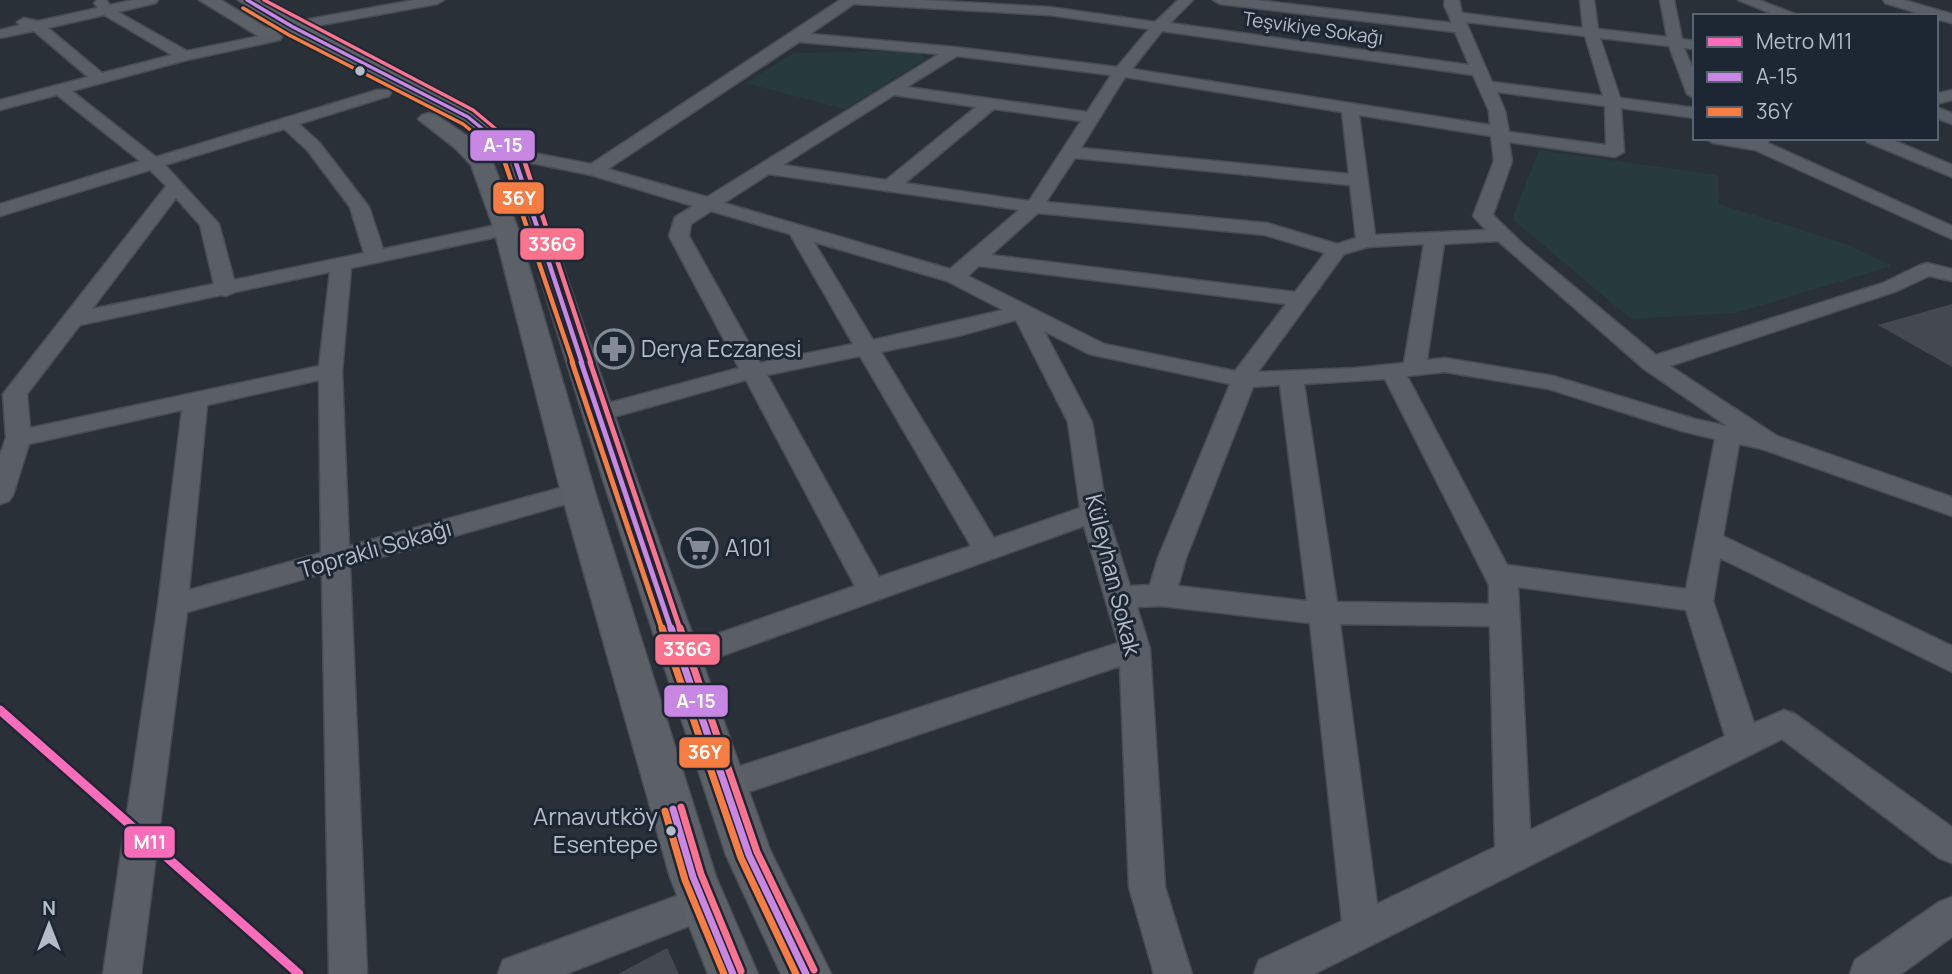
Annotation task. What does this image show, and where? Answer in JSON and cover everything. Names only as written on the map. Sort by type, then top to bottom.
[{"type":"main road","points":[[208,0],[468,117],[513,154],[749,855],[806,974]]},
{"type":"main road","points":[[247,0],[277,32]]},
{"type":"main road","points":[[337,59],[383,93],[442,126],[482,163],[506,229],[578,492],[693,877],[733,974]]},
{"type":"street","points":[[0,34],[102,5],[151,0]]},
{"type":"street","points":[[387,0],[403,7]]},
{"type":"street","points":[[0,105],[277,32],[437,0]]},
{"type":"street","points":[[594,170],[850,0]]},
{"type":"street","name":"Teşvikiye Sokağı","points":[[850,0],[966,3],[1049,11],[1483,79]]},
{"type":"street","points":[[954,277],[1034,207],[1121,72],[1158,26],[1186,0]]},
{"type":"street","points":[[1220,0],[1456,15],[1693,45]]},
{"type":"street","points":[[795,37],[954,51],[1121,72],[1615,152],[1613,103],[1591,33],[1587,0]]},
{"type":"street","points":[[1650,0],[1668,3],[1675,43],[1693,89]]},
{"type":"street","points":[[1745,0],[1787,14]]},
{"type":"street","points":[[1890,0],[1936,14]]},
{"type":"street","points":[[102,5],[185,57]]},
{"type":"street","points":[[1456,15],[1497,111],[1503,162],[1483,216],[1652,364],[1768,442]]},
{"type":"street","points":[[6,18],[36,25],[100,79]]},
{"type":"street","points":[[872,590],[679,236],[682,221],[954,51]]},
{"type":"street","points":[[1483,79],[1613,103],[1693,113]]},
{"type":"street","points":[[0,89],[17,101]]},
{"type":"street","points":[[61,90],[152,162],[209,224],[226,290]]},
{"type":"street","points":[[890,90],[1092,118]]},
{"type":"street","points":[[4,203],[288,123],[383,93]]},
{"type":"street","points":[[890,186],[990,104]]},
{"type":"street","points":[[1350,108],[1366,241]]},
{"type":"street","points":[[288,123],[313,146],[359,207],[376,257]]},
{"type":"street","points":[[1736,140],[1760,142],[1952,233]]},
{"type":"street","points":[[1878,140],[1952,172]]},
{"type":"street","points":[[1069,152],[1359,180]]},
{"type":"street","points":[[513,154],[594,170],[954,277],[1097,348],[1243,380],[1445,365],[1553,383],[1691,426],[1768,442],[1952,508]]},
{"type":"street","points":[[763,168],[1034,207],[1267,229],[1336,250],[1366,241],[1503,235]]},
{"type":"street","points":[[0,495],[18,438],[8,396],[176,186]]},
{"type":"street","points":[[71,320],[341,266],[506,229]]},
{"type":"street","points":[[797,230],[986,550]]},
{"type":"street","points":[[1435,238],[1403,370],[1503,585],[1513,856]]},
{"type":"street","points":[[1161,595],[1172,558],[1247,371],[1336,250]]},
{"type":"street","points":[[974,259],[1300,299]]},
{"type":"street","points":[[341,266],[330,371],[348,974]]},
{"type":"street","points":[[1652,364],[1890,287],[1927,268],[1952,275]]},
{"type":"street","points":[[599,413],[753,371],[958,329],[1023,311]]},
{"type":"street","name":"Küleyhan Sokak","points":[[1023,311],[1080,422],[1094,513],[1135,649],[1147,887],[1173,974]]},
{"type":"street","points":[[18,438],[330,371]]},
{"type":"street","points":[[1291,378],[1362,930]]},
{"type":"street","points":[[122,974],[173,605],[195,400]]},
{"type":"street","points":[[1728,434],[1698,601],[1744,743]]},
{"type":"street","name":"Topraklı Sokağı","points":[[173,605],[578,492]]},
{"type":"street","points":[[682,658],[1094,513]]},
{"type":"street","points":[[1708,540],[1952,660]]},
{"type":"street","points":[[1497,574],[1698,601]]},
{"type":"street","points":[[1119,597],[1161,595],[1323,613],[1504,615]]},
{"type":"street","points":[[725,785],[1135,649]]},
{"type":"street","points":[[1273,974],[1784,723],[1952,847]]},
{"type":"street","points":[[517,974],[704,903]]},
{"type":"street","points":[[1869,974],[1952,915]]},
{"type":"green space","points":[[794,53],[920,53],[926,59],[845,109],[745,83]]},
{"type":"green space","points":[[1539,150],[1718,175],[1719,204],[1849,245],[1892,266],[1736,313],[1631,319],[1512,219]]},
{"type":"building","points":[[1952,304],[1952,367],[1878,325]]},
{"type":"building","points":[[667,948],[679,974],[618,974]]},
{"type":"metro line","name":"M11","points":[[0,710],[299,974]]},
{"type":"transit line","name":"A-15","points":[[247,0],[293,27],[468,117],[513,154],[621,483],[749,855],[806,974]]},
{"type":"transit line","name":"336G","points":[[264,0],[473,110],[521,150],[629,480],[757,852],[814,970]]},
{"type":"transit line","name":"36Y","points":[[243,8],[289,35],[463,124],[506,159],[613,486],[741,858],[796,974]]},
{"type":"transit line","name":"336G","points":[[681,807],[701,874],[741,971]]},
{"type":"transit line","name":"A-15","points":[[673,809],[693,877],[733,974]]},
{"type":"transit line","name":"36Y","points":[[665,811],[685,880],[724,974]]},
{"type":"place","name":"Derya Eczanesi","points":[[614,349]]},
{"type":"place","name":"A101","points":[[698,548]]},
{"type":"place","name":"Arnavutköy Esentepe","points":[[671,831]]}]
